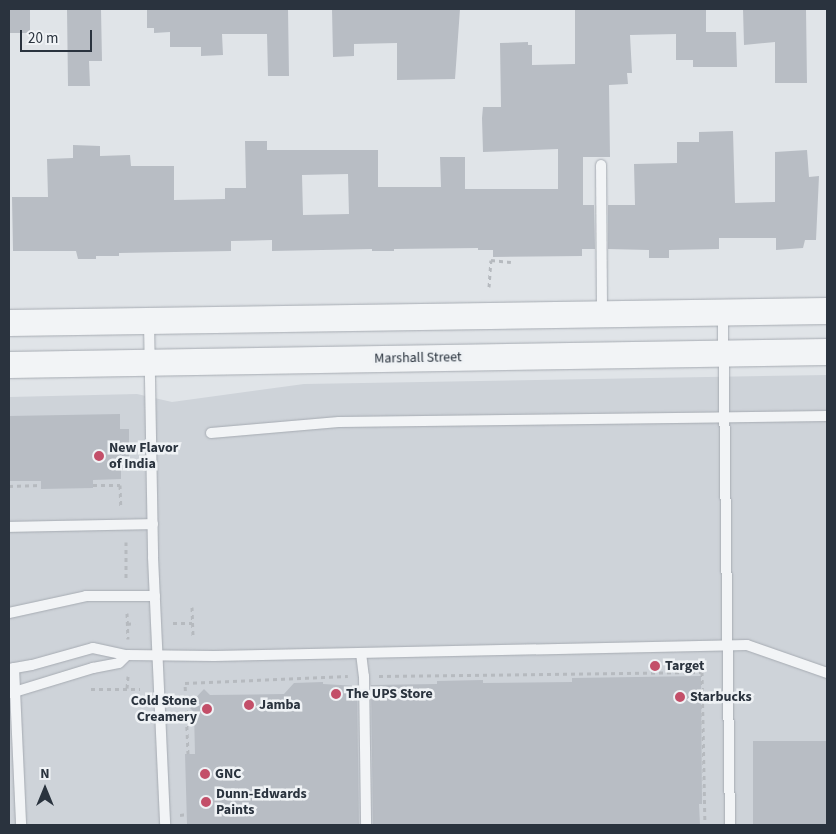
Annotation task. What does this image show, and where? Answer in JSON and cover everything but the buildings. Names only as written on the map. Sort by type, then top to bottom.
[{"type":"street","points":[[9,323],[827,311]]},
{"type":"street","name":"Marshall Street","points":[[9,365],[150,361],[827,352]]},
{"type":"lane","points":[[601,165],[602,315]]},
{"type":"lane","points":[[722,313],[730,825]]},
{"type":"lane","points":[[150,321],[153,524],[165,825]]},
{"type":"lane","points":[[211,433],[339,422],[827,416]]},
{"type":"lane","points":[[9,527],[153,524]]},
{"type":"lane","points":[[9,613],[86,596],[156,596]]},
{"type":"lane","points":[[20,825],[11,668],[94,648],[127,655],[158,656],[747,646],[827,673]]},
{"type":"lane","points":[[361,653],[364,676],[366,825]]},
{"type":"lane","points":[[12,693],[94,668],[120,663],[127,655]]},
{"type":"path","points":[[489,287],[491,260],[511,262]]},
{"type":"path","points":[[9,486],[42,485]]},
{"type":"path","points":[[93,485],[120,485],[121,510]]},
{"type":"path","points":[[126,537],[126,581]]},
{"type":"path","points":[[192,607],[193,636]]},
{"type":"path","points":[[127,608],[128,640]]},
{"type":"path","points":[[170,624],[192,623]]},
{"type":"path","points":[[128,624],[136,624]]},
{"type":"path","points":[[188,754],[185,683],[306,676],[702,672],[705,825]]},
{"type":"path","points":[[128,673],[128,688]]},
{"type":"path","points":[[82,690],[98,688],[140,689]]},
{"type":"path","points":[[179,689],[185,689]]},
{"type":"shaded area","points":[[827,375],[827,825],[9,825],[9,397],[137,394],[172,402],[304,384]]},
{"type":"place","name":"New Flavor of India","points":[[99,456]]},
{"type":"place","name":"Target","points":[[655,666]]},
{"type":"place","name":"The UPS Store","points":[[336,694]]},
{"type":"place","name":"Starbucks","points":[[680,697]]},
{"type":"place","name":"Jamba","points":[[249,705]]},
{"type":"place","name":"Cold Stone Creamery","points":[[207,709]]},
{"type":"place","name":"GNC","points":[[205,774]]},
{"type":"place","name":"Dunn-Edwards Paints","points":[[206,802]]}]
